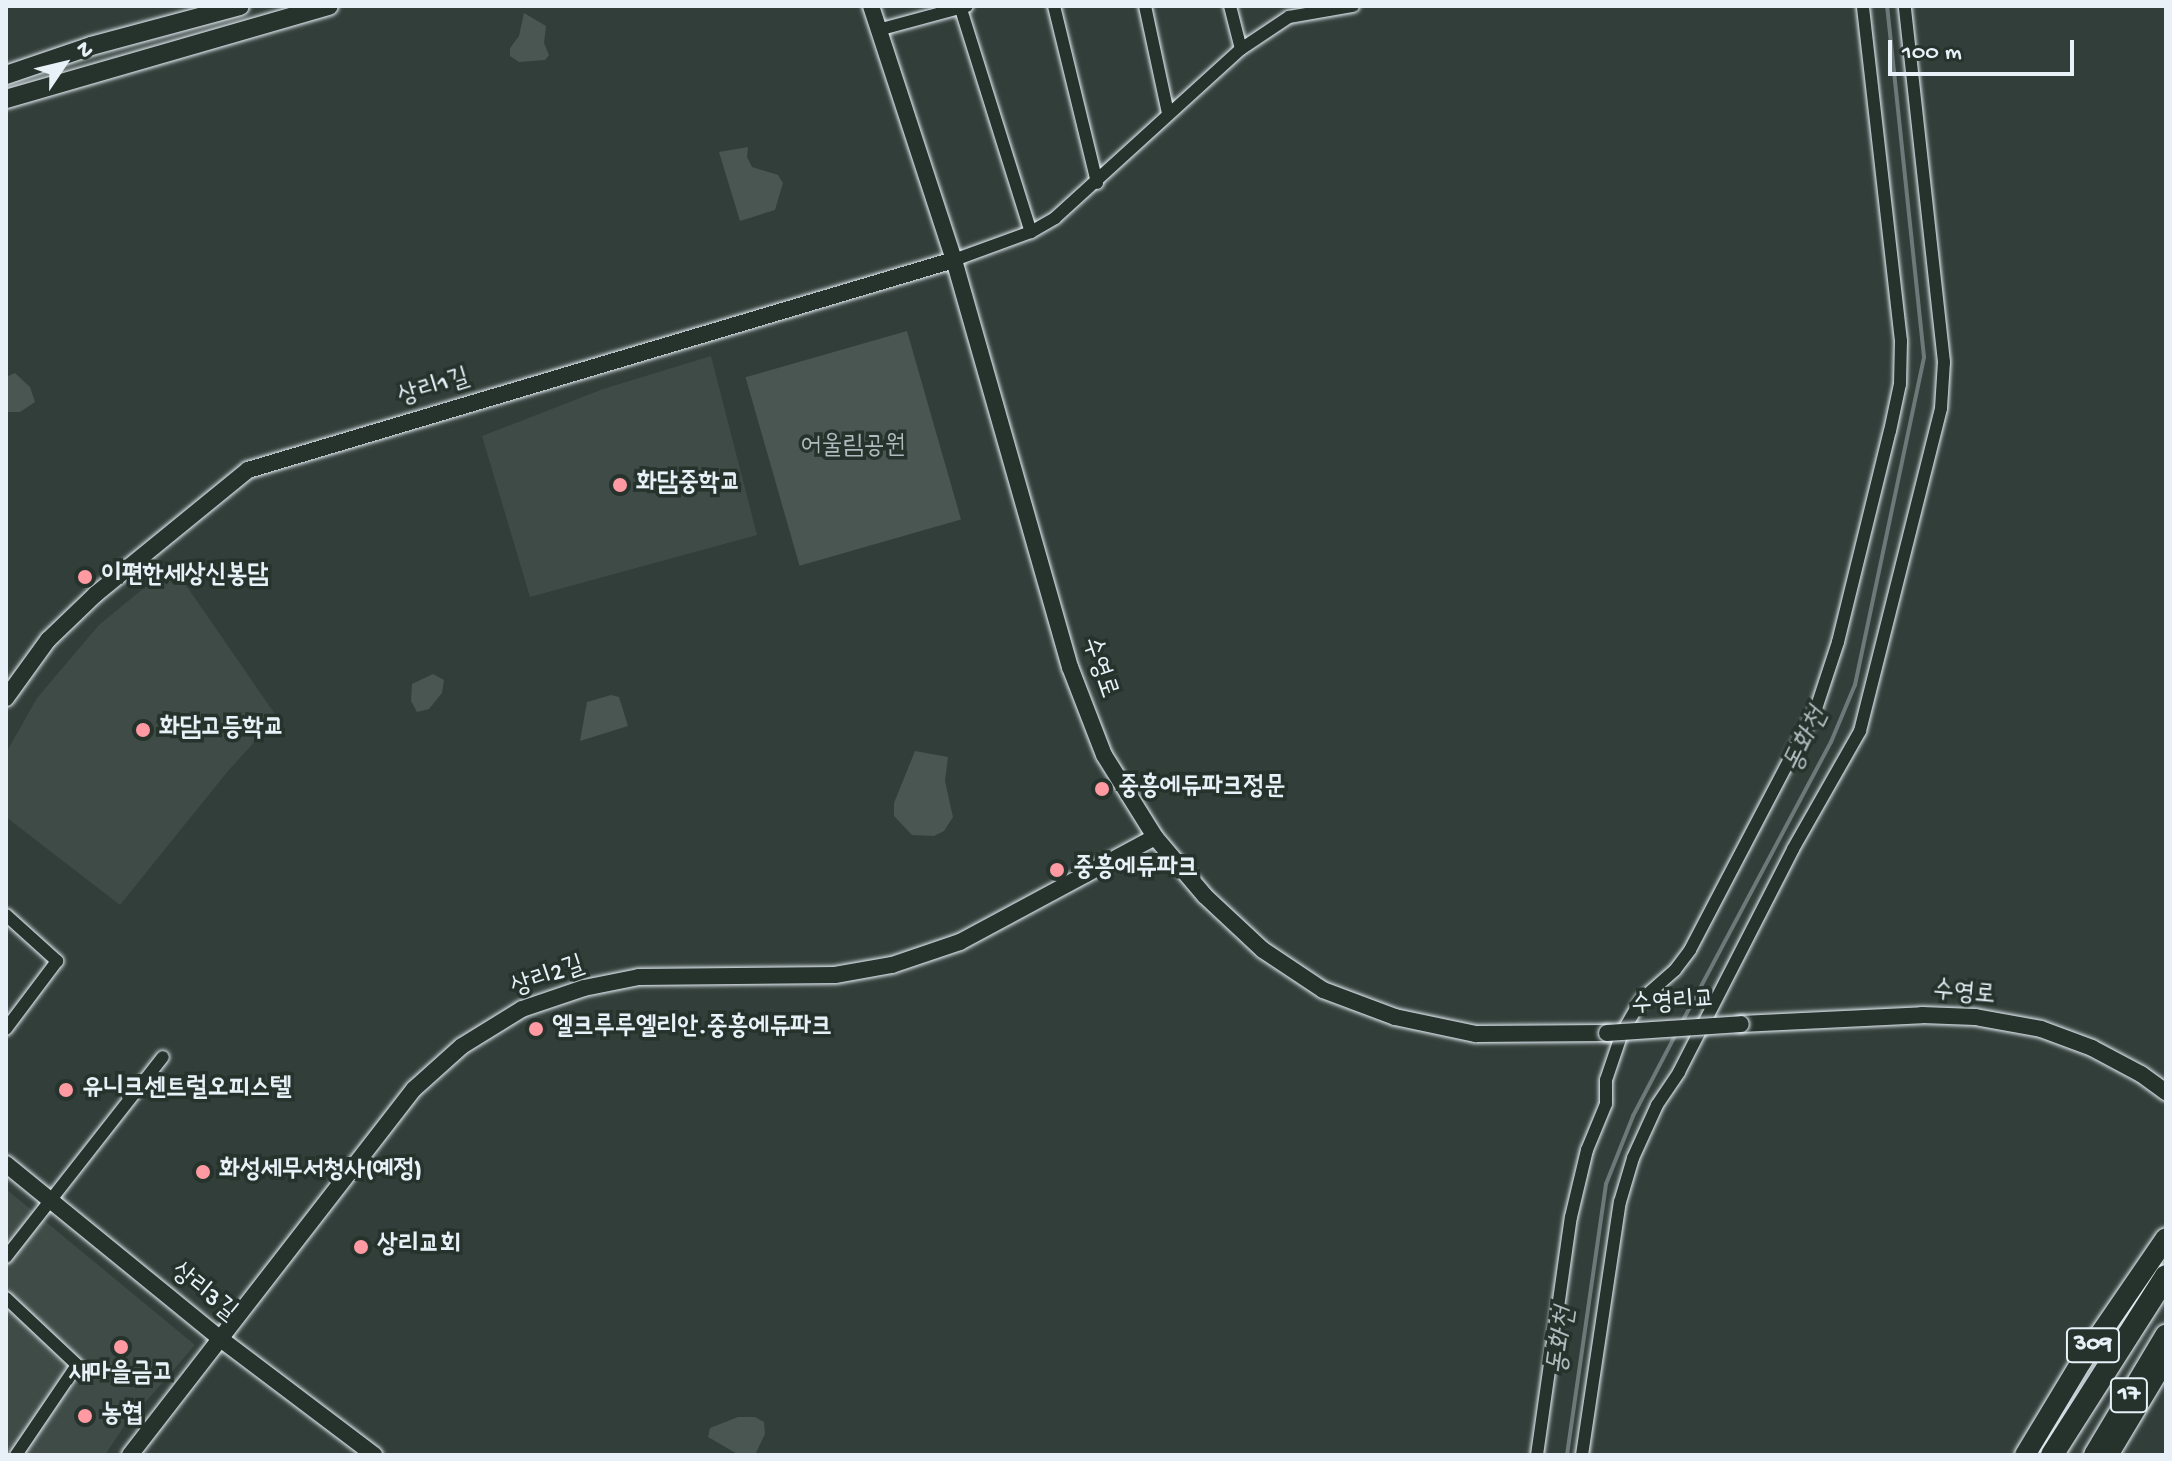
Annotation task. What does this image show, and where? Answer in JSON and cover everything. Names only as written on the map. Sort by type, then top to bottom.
[{"type":"highway","name":"309","points":[[2025,1455],[2081,1362],[2166,1238]]},
{"type":"highway","name":"17","points":[[2052,1455],[2166,1276]]},
{"type":"highway","name":"17","points":[[2095,1455],[2166,1336]]},
{"type":"highway","name":"309","points":[[2108,1455],[2166,1358]]},
{"type":"main road","points":[[6,75],[91,46],[240,6]]},
{"type":"main road","points":[[6,99],[329,6]]},
{"type":"street","name":"수영로","points":[[871,6],[954,260],[1070,667],[1104,755],[1155,837],[1205,896],[1263,950],[1323,990],[1395,1017],[1476,1034],[1607,1033]]},
{"type":"street","points":[[1054,6],[1097,183]]},
{"type":"street","points":[[1145,6],[1168,113]]},
{"type":"street","points":[[1230,6],[1241,49]]},
{"type":"street","points":[[954,260],[1031,232],[1055,218],[1241,49],[1289,17],[1353,6]]},
{"type":"street","points":[[1537,1455],[1571,1217],[1587,1150],[1606,1104],[1606,1080],[1622,1033],[1642,999],[1675,970],[1690,950],[1816,709],[1838,642],[1890,431],[1900,384],[1901,341],[1863,6]]},
{"type":"street","points":[[1582,1455],[1620,1202],[1633,1158],[1657,1105],[1679,1072],[1793,849],[1860,731],[1941,408],[1944,362],[1905,6]]},
{"type":"street","points":[[878,30],[962,7],[1031,232]]},
{"type":"street","name":"상리1길","points":[[6,698],[48,640],[96,594],[248,470],[954,260]]},
{"type":"street","name":"상리2길","points":[[130,1455],[414,1089],[462,1046],[522,1009],[584,988],[639,977],[835,975],[892,965],[960,942],[1155,837]]},
{"type":"street","points":[[6,915],[57,961],[6,1029]]},
{"type":"street","name":"수영로","points":[[1741,1024],[1922,1015],[1975,1017],[2041,1029],[2092,1048],[2141,1074],[2166,1092]]},
{"type":"street","name":"수영리교","points":[[1607,1033],[1741,1024]]},
{"type":"street","points":[[6,1257],[163,1057]]},
{"type":"street","name":"상리3길","points":[[6,1164],[222,1340],[374,1455]]},
{"type":"street","points":[[6,1298],[77,1365],[16,1455]]},
{"type":"shaded area","name":"화담중학교","points":[[711,356],[757,535],[530,597],[482,436],[603,389]]},
{"type":"shaded area","name":"화담고등학교","points":[[172,565],[277,717],[228,771],[120,905],[6,817],[6,753],[37,698],[99,625]]},
{"type":"shaded area","points":[[6,1189],[195,1345],[123,1428],[105,1455],[6,1455]]},
{"type":"green space","points":[[524,13],[546,26],[544,43],[549,55],[545,60],[519,62],[510,56],[510,48],[519,36]]},
{"type":"green space","points":[[748,147],[747,157],[752,167],[778,175],[783,183],[775,210],[740,221],[719,152]]},
{"type":"green space","name":"어울림공원","points":[[907,331],[961,519],[800,566],[746,377]]},
{"type":"green space","points":[[15,373],[30,387],[35,402],[20,412],[6,412],[6,377]]},
{"type":"green space","points":[[433,674],[444,680],[442,693],[429,709],[417,712],[411,701],[412,684]]},
{"type":"green space","points":[[611,695],[619,697],[628,726],[580,741],[587,702]]},
{"type":"green space","points":[[915,751],[948,757],[945,781],[953,817],[944,831],[934,836],[912,835],[894,816],[894,803]]},
{"type":"green space","points":[[738,1417],[755,1417],[764,1422],[765,1434],[755,1455],[739,1455],[708,1437],[710,1428]]},
{"type":"waterway","name":"동화천","points":[[1681,1024],[1831,742],[1855,685],[1924,357],[1887,6]]},
{"type":"waterway","name":"동화천","points":[[1567,1455],[1606,1184],[1633,1116],[1677,1032]]},
{"type":"place","name":"화담중학교","points":[[620,485]]},
{"type":"place","name":"이편한세상신봉담","points":[[85,577]]},
{"type":"place","name":"화담고등학교","points":[[143,730]]},
{"type":"place","name":"중흥에듀파크정문","points":[[1102,789]]},
{"type":"place","name":"중흥에듀파크","points":[[1057,870]]},
{"type":"place","name":"엘크루루엘리안.중흥에듀파크","points":[[536,1029]]},
{"type":"place","name":"유니크센트럴오피스텔","points":[[66,1090]]},
{"type":"place","name":"화성세무서청사(예정)","points":[[203,1172]]},
{"type":"place","name":"상리교회","points":[[361,1247]]},
{"type":"place","name":"새마을금고","points":[[121,1347]]},
{"type":"place","name":"농협","points":[[85,1416]]}]
